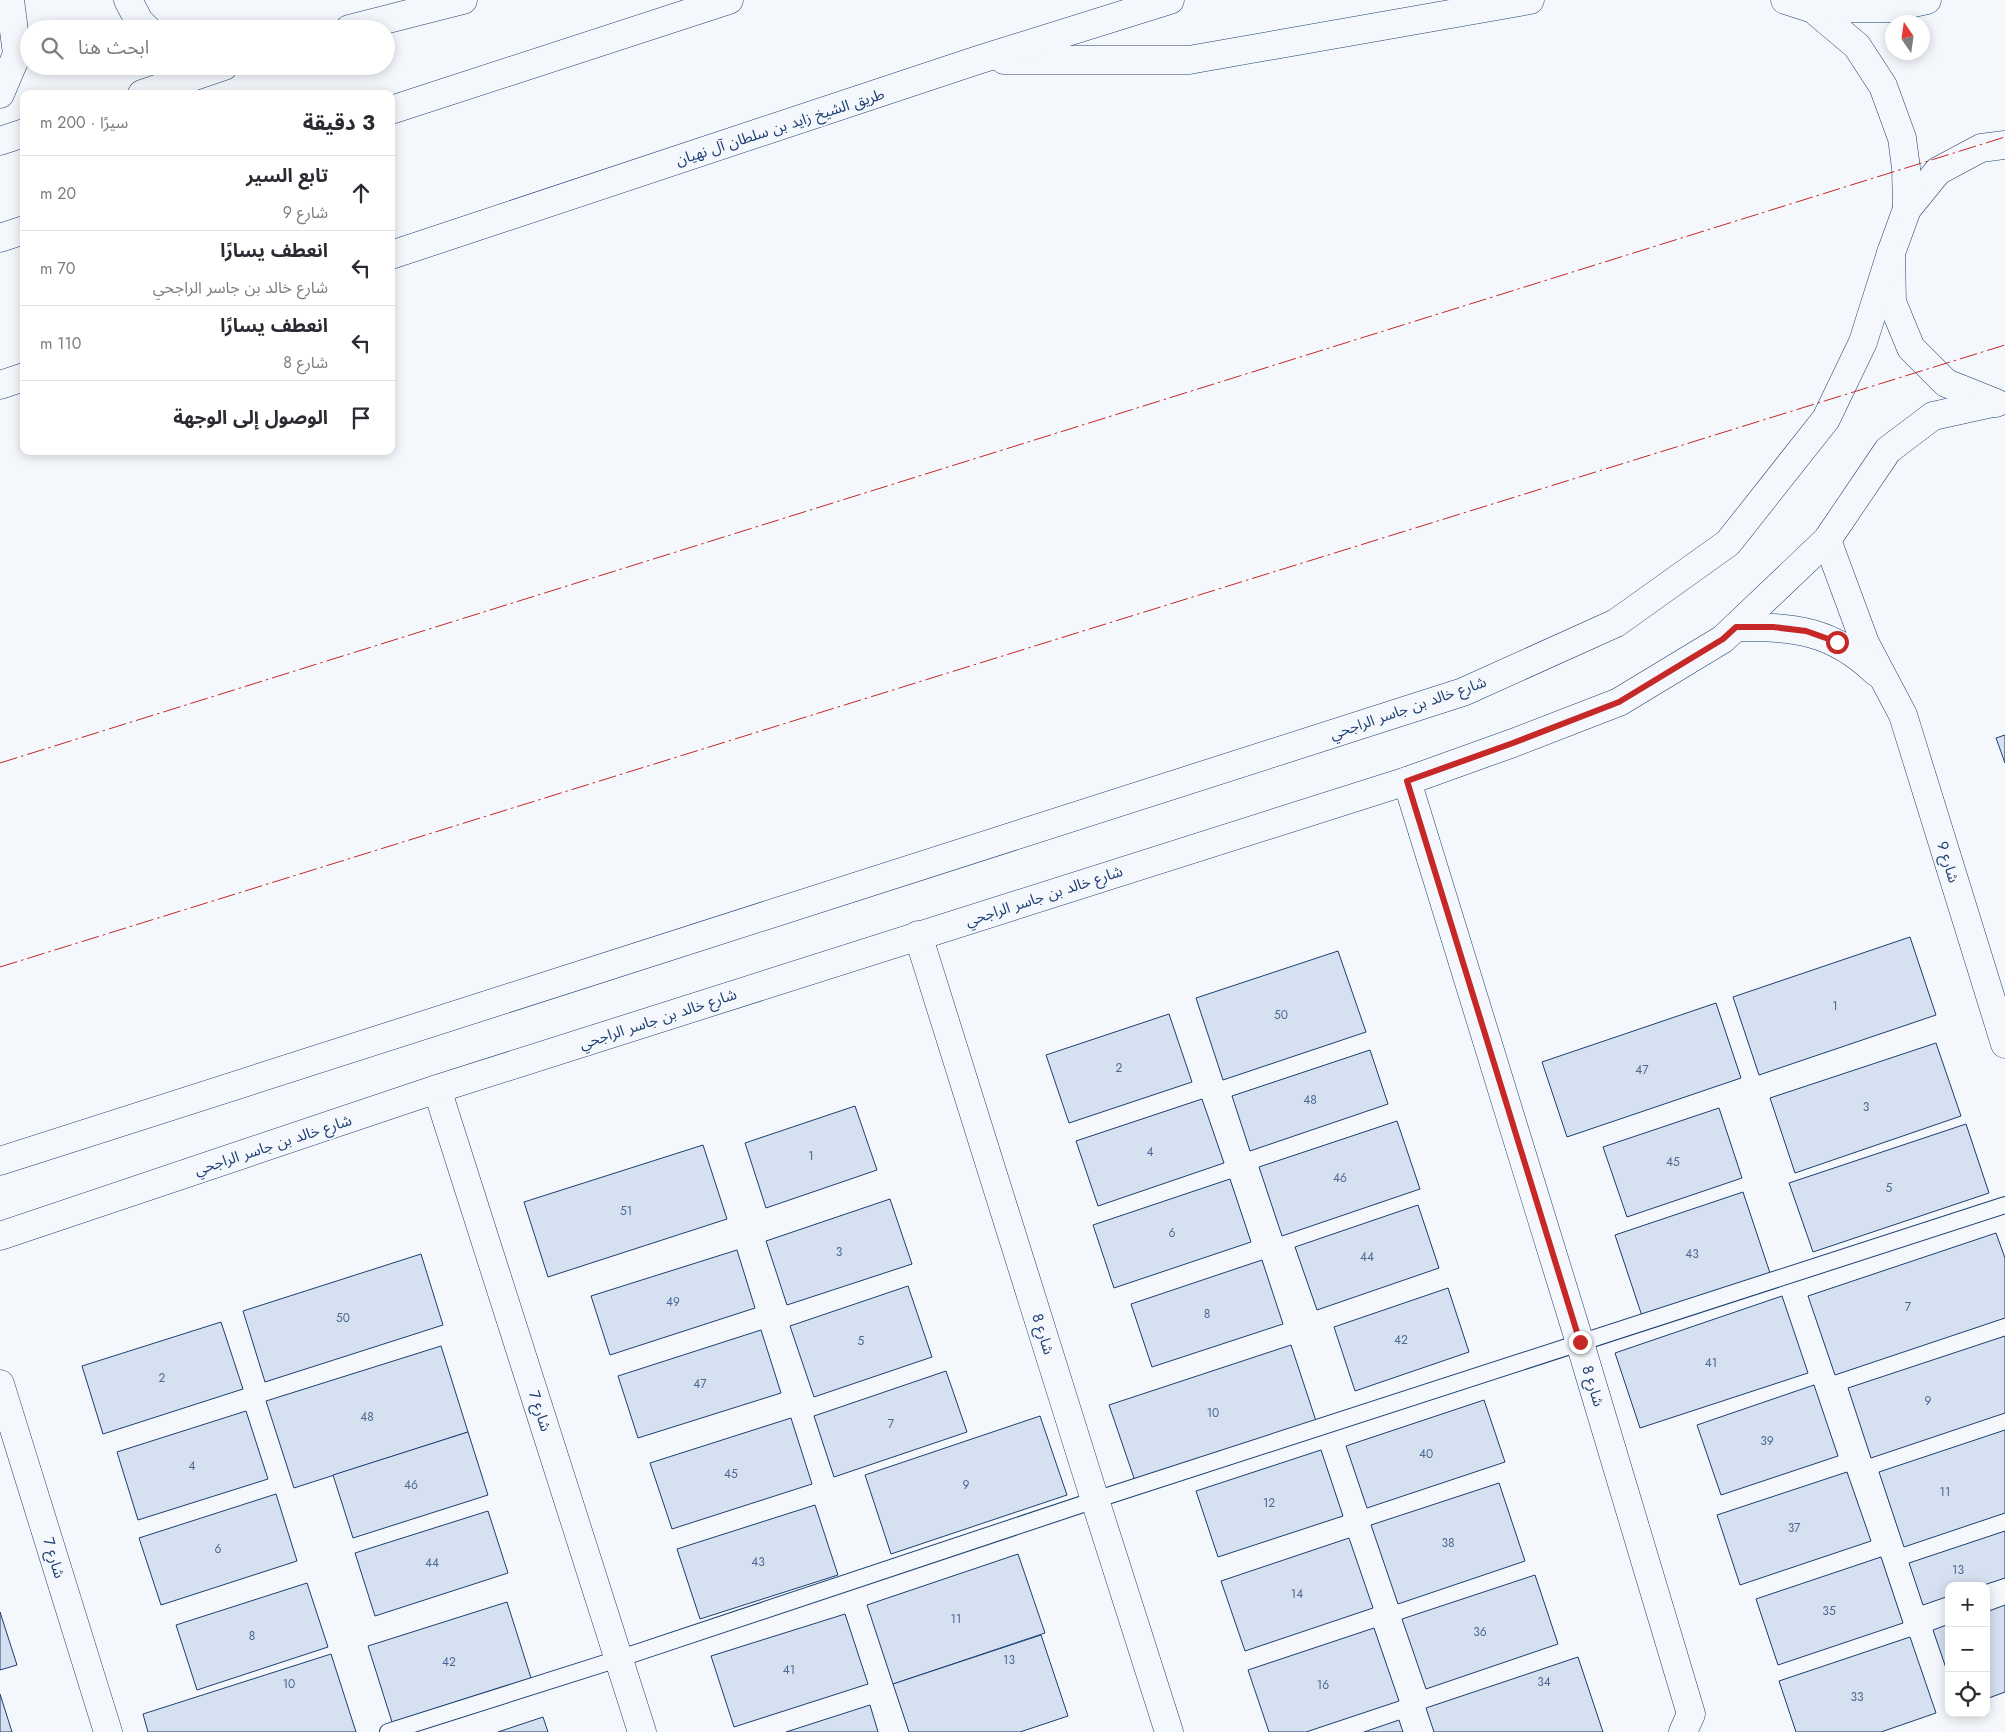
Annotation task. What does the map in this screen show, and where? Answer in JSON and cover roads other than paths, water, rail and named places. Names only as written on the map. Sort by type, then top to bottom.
[{"type":"main road","points":[[0,94],[17,54],[10,0]]},
{"type":"main road","points":[[128,0],[138,20]]},
{"type":"main road","points":[[384,20],[463,0]]},
{"type":"main road","points":[[395,109],[729,0]]},
{"type":"main road","name":"طريق الشيخ زايد بن سلطان آل نهيان","points":[[395,254],[978,60],[1170,0]]},
{"type":"main road","points":[[978,60],[1189,60],[1530,0]]},
{"type":"main road","points":[[1785,0],[1813,10],[1858,46],[1883,86],[1902,138],[1906,168],[1907,209]]},
{"type":"main road","points":[[1813,10],[1890,8],[1927,0]]},
{"type":"main road","points":[[154,90],[198,75]]},
{"type":"main road","points":[[0,141],[20,135]]},
{"type":"main road","points":[[1907,209],[1938,171],[1981,148],[2005,145]]},
{"type":"main road","name":"شارع خالد بن جاسر الراجحي","points":[[0,1161],[1463,692],[1616,623],[1728,543],[1826,419],[1863,342],[1907,209]]},
{"type":"main road","points":[[0,238],[20,231]]},
{"type":"main road","points":[[1891,253],[1892,302],[1911,348],[1946,383],[1998,403]]},
{"type":"main road","points":[[0,385],[20,378]]},
{"type":"main road","name":"شارع خالد بن جاسر الراجحي","points":[[0,1236],[437,1090],[918,935],[1407,781],[1619,702],[1723,639],[1736,627],[1827,540],[1888,450],[1933,416],[1998,403]]},
{"type":"main road","name":"شارع 9","points":[[1827,540],[1865,643],[1903,716],[2005,1044]]},
{"type":"main road","name":"شارع 9","points":[[1736,627],[1773,627],[1806,631],[1837,642],[1859,656],[1886,681]]},
{"type":"main road","name":"شارع 8","points":[[1407,781],[1580,1342],[1691,1714],[1683,1732]]},
{"type":"main road","name":"شارع 8","points":[[918,935],[1095,1500],[1170,1732]]},
{"type":"main road","name":"شارع 7","points":[[437,1090],[642,1732]]},
{"type":"main road","name":"شارع 7","points":[[0,1384],[108,1732]]},
{"type":"lane","points":[[388,1732],[618,1659],[1095,1500],[2005,1205]]}]
